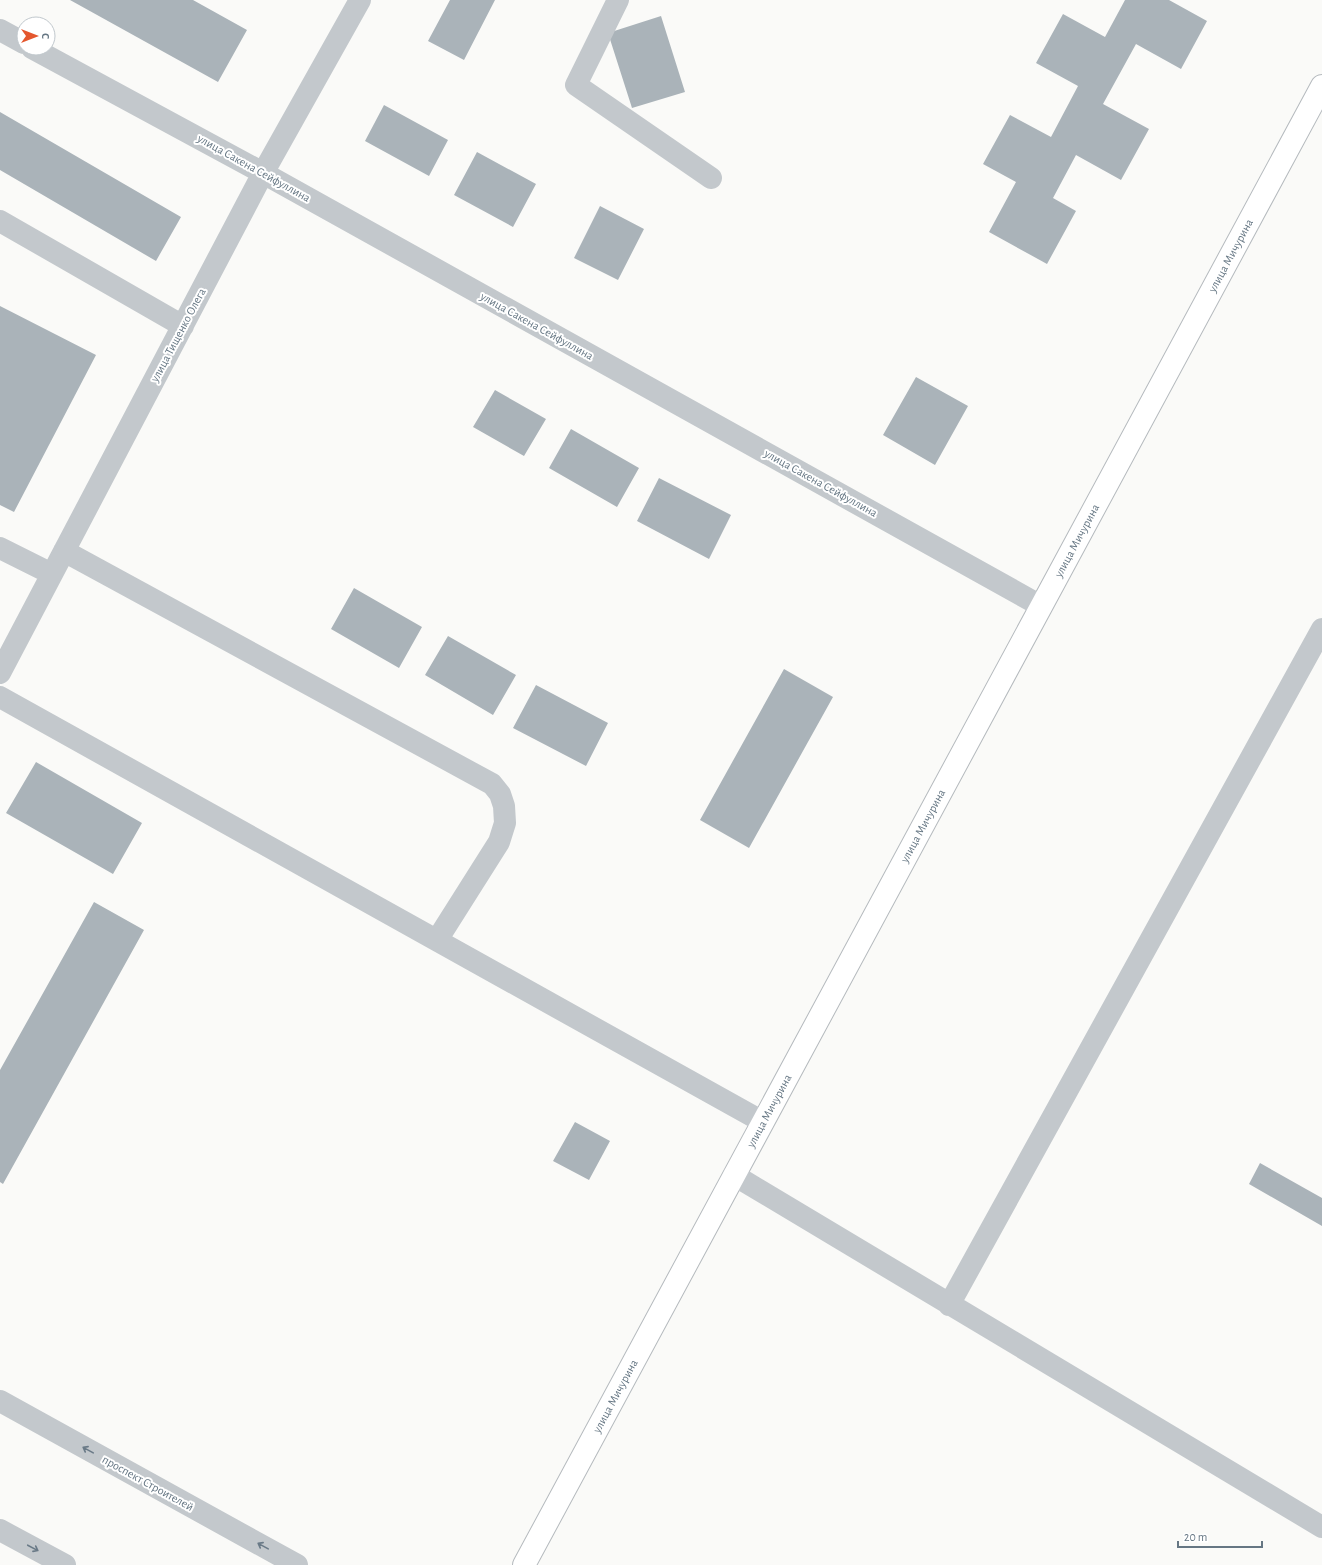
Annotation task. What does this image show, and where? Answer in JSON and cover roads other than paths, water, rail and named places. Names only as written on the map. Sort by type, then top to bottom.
[{"type":"main road","name":"улица Мичурина","points":[[524,1565],[1322,86]]},
{"type":"street","name":"улица Тищенко Олега","points":[[0,673],[263,173],[360,0]]},
{"type":"street","points":[[618,0],[576,85],[711,178]]},
{"type":"street","points":[[0,30],[16,39]]},
{"type":"street","name":"улица Сакена Сейфуллина","points":[[47,56],[263,173],[1041,606]]},
{"type":"street","points":[[0,220],[183,326]]},
{"type":"street","points":[[0,548],[52,574]]},
{"type":"street","points":[[64,551],[492,784],[500,794],[504,806],[505,823],[499,842],[437,940]]},
{"type":"street","points":[[949,1305],[1322,629]]},
{"type":"street","points":[[0,697],[763,1122]]},
{"type":"street","points":[[734,1175],[1322,1528]]},
{"type":"street","name":"проспект Строителей","points":[[0,1401],[297,1565]]},
{"type":"street","points":[[0,1530],[65,1565]]}]
